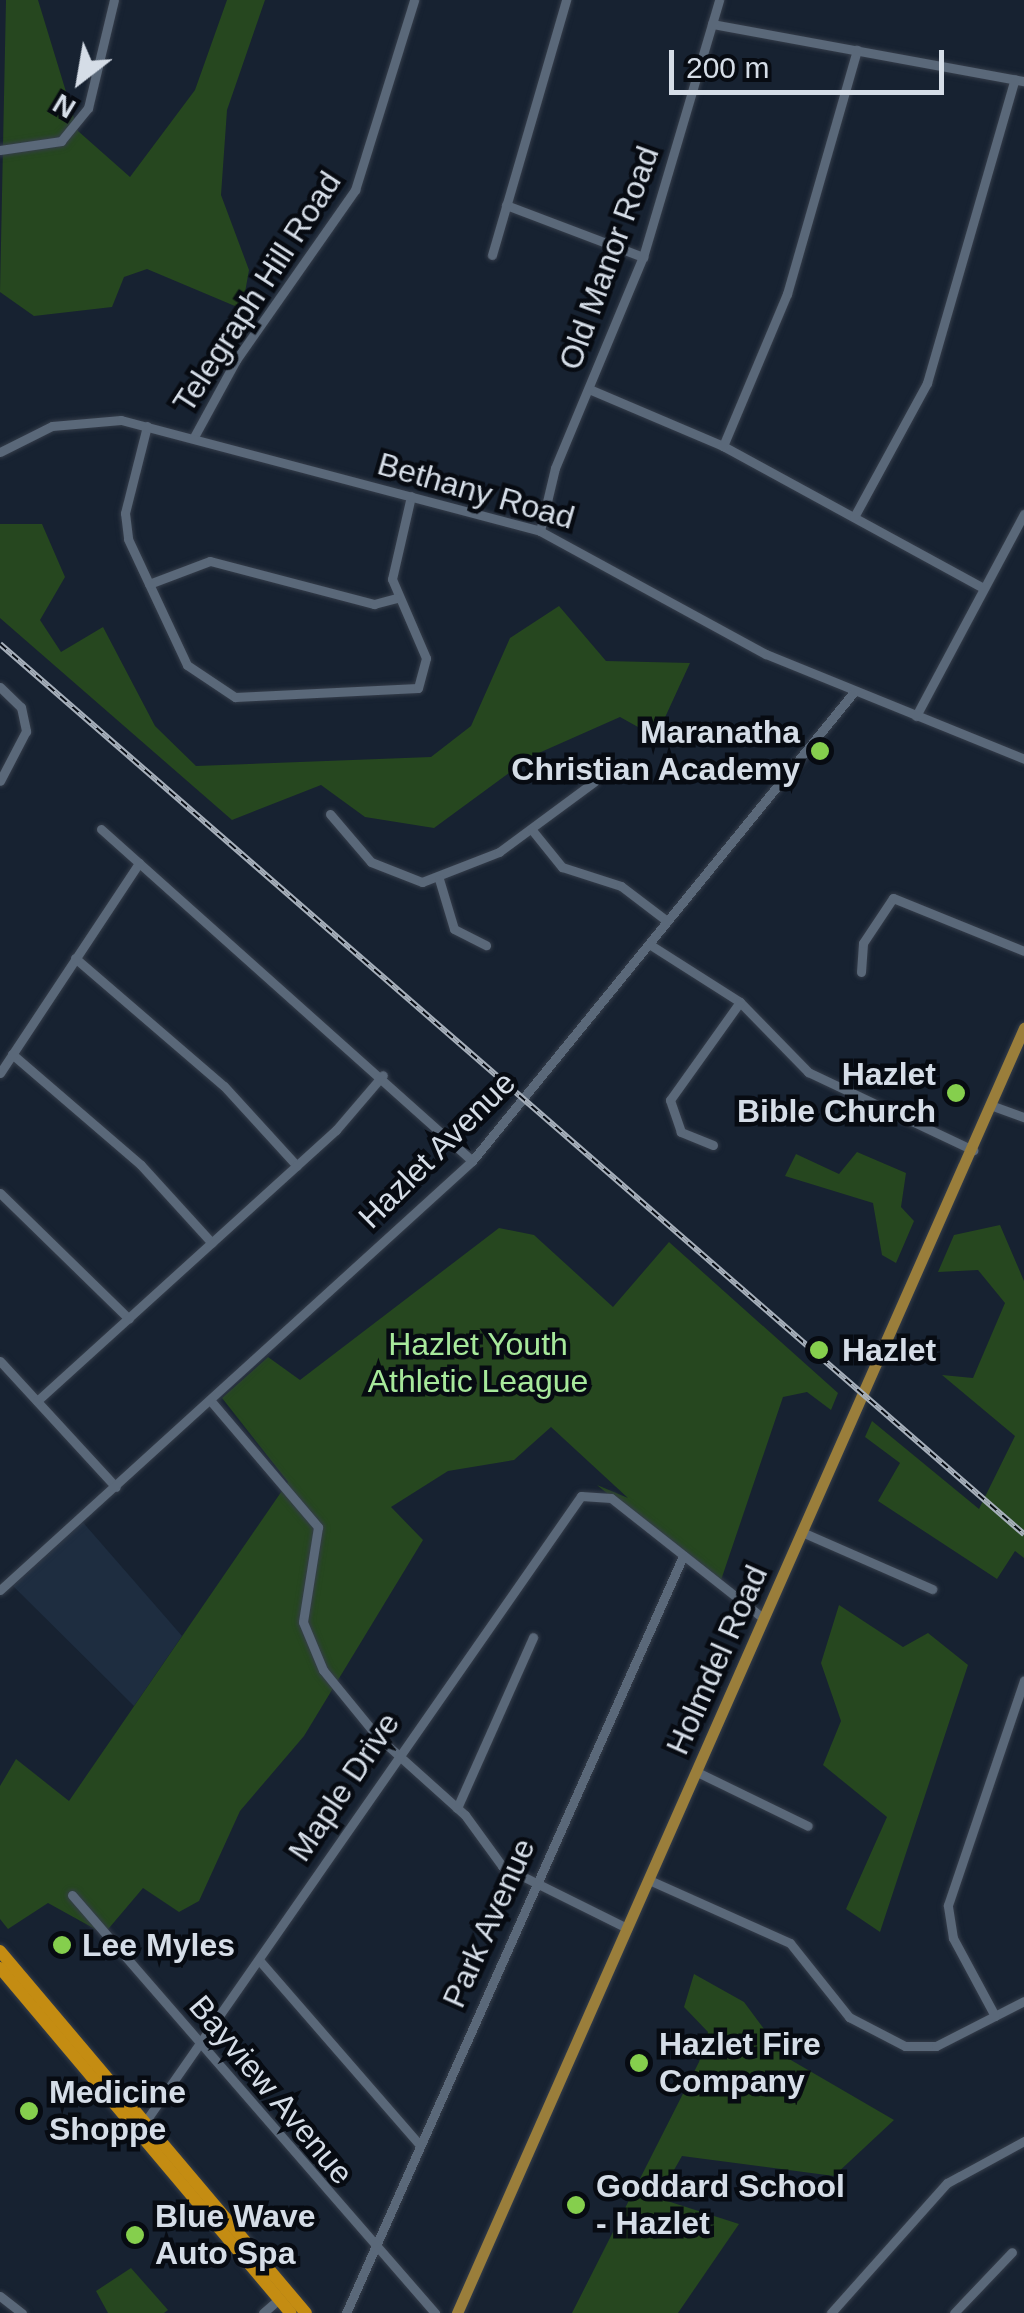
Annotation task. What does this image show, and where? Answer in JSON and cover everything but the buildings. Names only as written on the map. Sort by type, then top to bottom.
[{"type":"highway","points":[[0,1951],[306,2313]]},
{"type":"highway","points":[[0,1968],[291,2313]]},
{"type":"main road","name":"Holmdel Road","points":[[457,2313],[993,1106],[1024,1028]]},
{"type":"street","points":[[0,150],[61,141],[88,108],[114,0]]},
{"type":"street","name":"Telegraph Hill Road","points":[[194,437],[354,190],[414,0]]},
{"type":"street","points":[[492,255],[566,0]]},
{"type":"street","name":"Old Manor Road","points":[[540,530],[588,388],[643,257],[719,0]]},
{"type":"street","points":[[712,24],[1019,80],[928,383],[854,518]]},
{"type":"street","points":[[724,446],[787,294],[857,50]]},
{"type":"street","points":[[506,205],[643,257]]},
{"type":"street","points":[[588,388],[724,446],[983,588]]},
{"type":"street","name":"Bethany Road","points":[[0,452],[67,422],[148,426],[540,530],[852,692],[1024,759]]},
{"type":"street","points":[[148,426],[124,525],[191,672],[242,698],[412,692],[426,658],[396,598],[392,570],[412,496]]},
{"type":"street","points":[[916,716],[1024,514]]},
{"type":"street","points":[[149,584],[210,561],[374,604],[396,598]]},
{"type":"street","points":[[0,686],[21,707],[26,732],[0,781]]},
{"type":"street","name":"Hazlet Avenue","points":[[0,1590],[472,1161],[852,692]]},
{"type":"street","points":[[330,814],[390,876],[439,879],[532,830],[594,782]]},
{"type":"street","points":[[100,829],[384,1075],[472,1161]]},
{"type":"street","points":[[532,830],[562,866],[621,886],[667,921]]},
{"type":"street","points":[[0,1073],[139,863]]},
{"type":"street","points":[[439,879],[454,929],[486,945]]},
{"type":"street","points":[[861,972],[863,943],[893,898],[1024,950]]},
{"type":"street","points":[[649,944],[740,1002],[808,1072],[972,1150]]},
{"type":"street","points":[[75,958],[224,1086],[297,1166]]},
{"type":"street","points":[[713,1145],[682,1132],[670,1100],[740,1002]]},
{"type":"street","points":[[12,1054],[141,1165],[212,1243]]},
{"type":"street","points":[[37,1402],[297,1166],[384,1075]]},
{"type":"street","points":[[993,1106],[1024,1117]]},
{"type":"street","points":[[0,1193],[129,1319]]},
{"type":"street","points":[[0,1361],[116,1487]]},
{"type":"street","points":[[210,1400],[315,1519],[321,1548],[303,1609],[307,1643],[396,1754],[457,1808],[497,1862],[627,1928]]},
{"type":"street","name":"Maple Drive","points":[[145,2122],[202,2046],[396,1754],[574,1504],[595,1490],[683,1556]]},
{"type":"street","points":[[804,1533],[932,1589]]},
{"type":"street","points":[[683,1556],[763,1618]]},
{"type":"street","name":"Park Avenue","points":[[346,2313],[534,1883],[683,1556]]},
{"type":"street","points":[[457,1808],[532,1637]]},
{"type":"street","points":[[995,2016],[947,1914],[1024,1681]]},
{"type":"street","points":[[1012,1716],[1024,1720]]},
{"type":"street","points":[[697,1772],[808,1826]]},
{"type":"street","points":[[649,1880],[790,1942],[849,2017],[896,2043],[936,2046],[1024,2000]]},
{"type":"street","name":"Bayview Avenue","points":[[72,1895],[374,2250],[435,2313]]},
{"type":"street","points":[[259,1960],[419,2144]]},
{"type":"street","points":[[831,2313],[947,2183],[1024,2141]]},
{"type":"street","points":[[954,2313],[1012,2252]]},
{"type":"street","points":[[0,2296],[22,2313]]},
{"type":"street","points":[[263,2313],[280,2299]]},
{"type":"shaded area","points":[[80,1519],[182,1636],[134,1706],[9,1582]]},
{"type":"green space","points":[[6,0],[38,0],[78,131],[130,177],[195,90],[227,0],[265,0],[227,110],[221,195],[249,270],[242,309],[147,269],[124,277],[112,307],[34,316],[0,292]]},
{"type":"green space","points":[[0,524],[42,524],[65,577],[40,620],[61,652],[103,627],[155,726],[196,766],[431,757],[471,726],[510,638],[559,606],[606,661],[690,663],[656,737],[620,717],[532,756],[434,828],[365,817],[321,785],[232,820],[0,618]]},
{"type":"green space","points":[[857,1152],[906,1173],[901,1207],[914,1221],[896,1263],[882,1255],[873,1203],[785,1176],[796,1154],[839,1174]]},
{"type":"green space","points":[[1000,1225],[1024,1281],[1024,1558],[1015,1551],[997,1579],[878,1501],[900,1463],[865,1437],[872,1421],[979,1509],[1015,1436],[942,1375],[973,1378],[1005,1303],[978,1270],[938,1272],[954,1235]]},
{"type":"green space","name":"Hazlet Youth Athletic League","points":[[499,1228],[534,1235],[613,1307],[669,1242],[838,1393],[831,1410],[807,1392],[783,1397],[719,1586],[597,1485],[628,1498],[551,1427],[514,1460],[448,1471],[391,1507],[423,1540],[304,1736],[240,1811],[199,1901],[179,1912],[143,1888],[104,1934],[48,1903],[8,1929],[0,1919],[0,1786],[16,1759],[69,1801],[288,1482],[222,1398],[268,1357],[300,1380]]},
{"type":"green space","points":[[839,1605],[903,1647],[928,1633],[968,1665],[880,1932],[846,1909],[887,1817],[823,1765],[841,1721],[821,1663]]},
{"type":"green space","points":[[694,1974],[744,2002],[784,2056],[894,2120],[834,2176],[682,2156],[658,2198],[739,2224],[678,2313],[572,2313],[699,2062],[708,2032],[684,2007]]},
{"type":"green space","points":[[131,2268],[168,2310],[108,2313],[96,2291]]},
{"type":"railway","points":[[0,644],[1024,1534]]},
{"type":"place","name":"Maranatha Christian Academy","points":[[820,751]]},
{"type":"place","name":"Hazlet Bible Church","points":[[956,1093]]},
{"type":"place","name":"Hazlet","points":[[819,1350]]},
{"type":"place","name":"Lee Myles","points":[[62,1945]]},
{"type":"place","name":"Hazlet Fire Company","points":[[639,2063]]},
{"type":"place","name":"Medicine Shoppe","points":[[29,2111]]},
{"type":"place","name":"Goddard School - Hazlet","points":[[576,2205]]},
{"type":"place","name":"Blue Wave Auto Spa","points":[[135,2235]]}]
